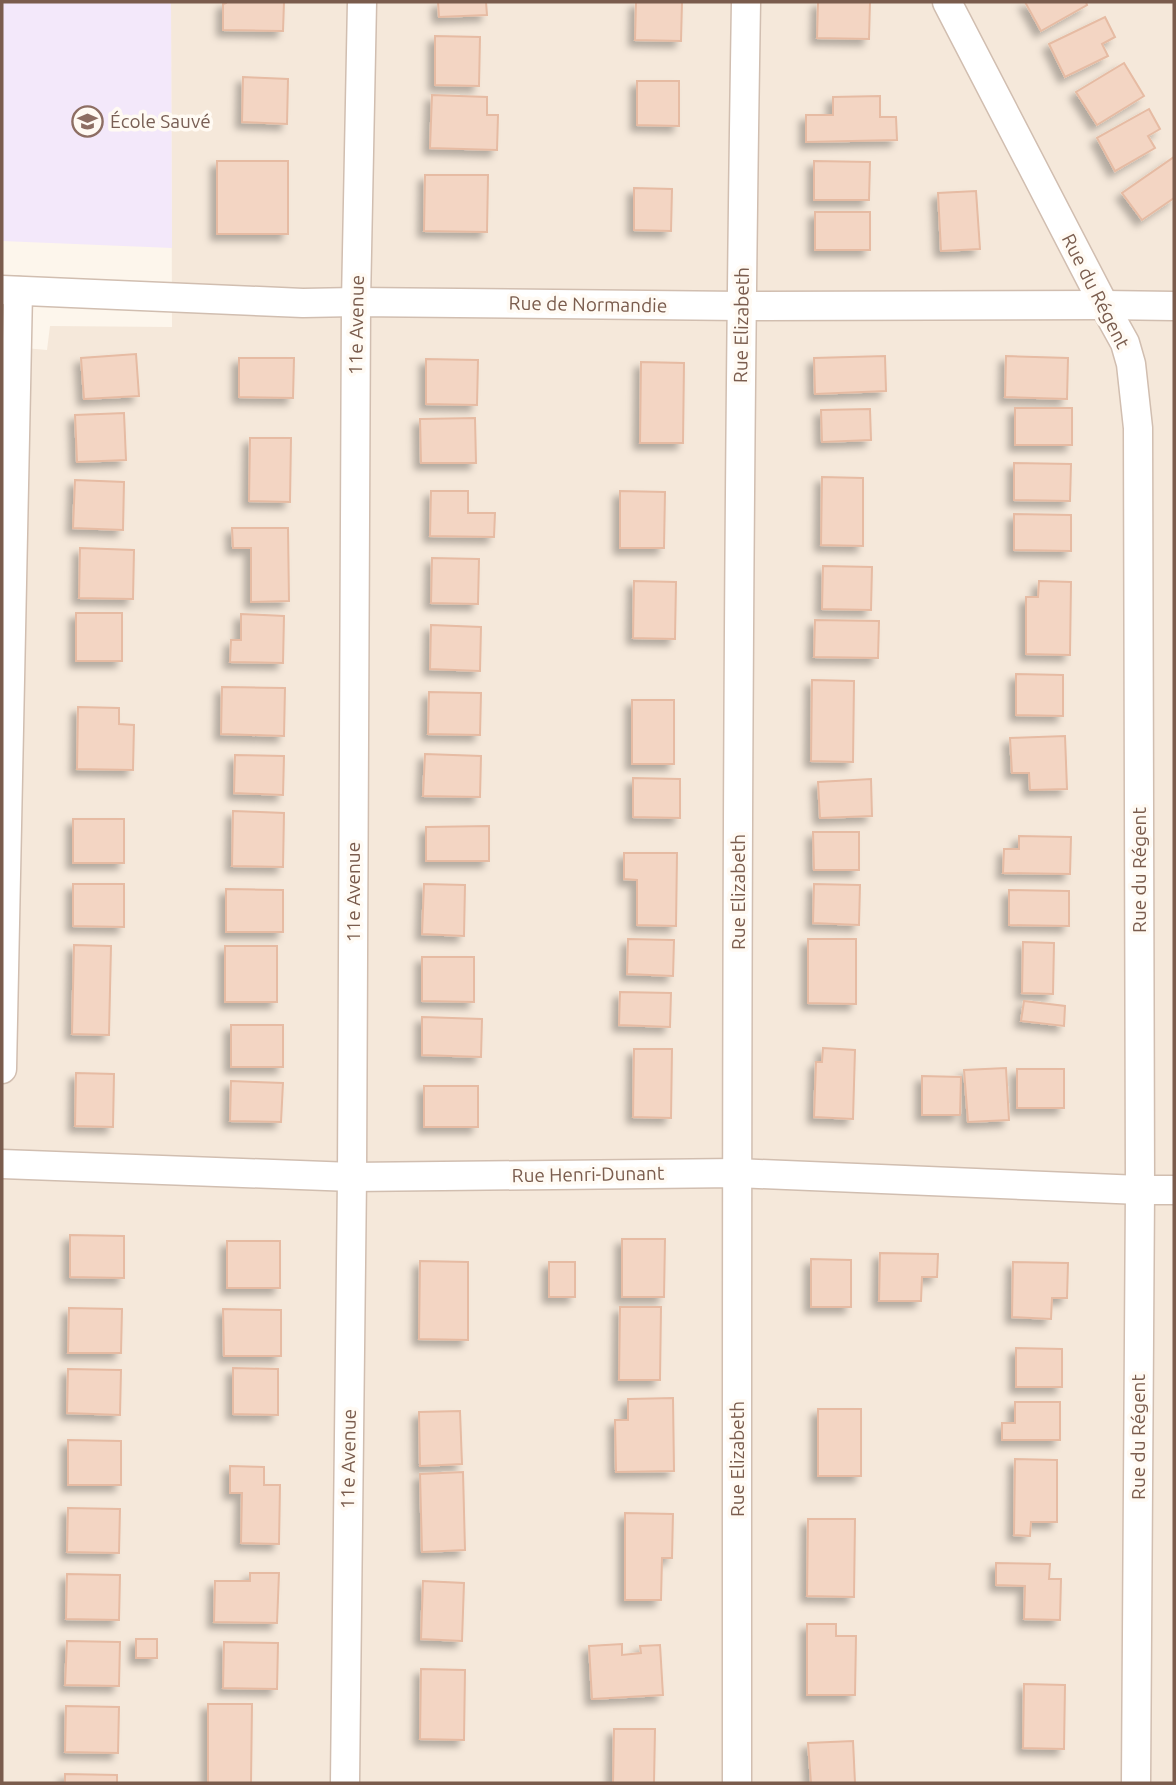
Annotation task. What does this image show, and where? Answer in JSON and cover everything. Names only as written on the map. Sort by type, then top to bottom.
[{"type":"street","name":"11e Avenue","points":[[345,1783],[352,1177],[356,302],[362,2]]},
{"type":"street","name":"Rue Elizabeth","points":[[737,1783],[741,306],[746,2]]},
{"type":"street","name":"Rue du Régent","points":[[947,2],[1125,343],[1131,364],[1138,428],[1140,1190],[1136,1783]]},
{"type":"street","name":"Rue de Normandie","points":[[10,291],[303,303],[1174,306]]},
{"type":"street","points":[[2,1069],[10,291]]},
{"type":"street","name":"Rue Henri-Dunant","points":[[2,1164],[352,1177],[737,1173],[1174,1190]]},
{"type":"shaded area","name":"École Sauvé","points":[[2,2],[171,2],[172,248],[2,241]]},
{"type":"shaded area","points":[[171,2],[1174,2],[1174,1783],[2,1783],[2,346],[47,350],[50,326],[172,327]]},
{"type":"building","points":[[284,2],[283,31],[223,30],[223,4]]},
{"type":"building","points":[[438,2],[486,2],[487,15],[439,17]]},
{"type":"building","points":[[636,2],[682,2],[681,41],[635,40]]},
{"type":"building","points":[[818,2],[870,2],[869,39],[817,38]]},
{"type":"building","points":[[1025,2],[1086,2],[1087,5],[1041,31]]},
{"type":"building","points":[[1105,17],[1115,37],[1102,44],[1108,56],[1065,77],[1049,44]]},
{"type":"building","points":[[435,36],[480,37],[479,86],[435,85]]},
{"type":"building","points":[[1124,63],[1144,96],[1097,125],[1076,92]]},
{"type":"building","points":[[243,77],[288,79],[287,124],[242,122]]},
{"type":"building","points":[[637,81],[679,81],[679,126],[637,125]]},
{"type":"building","points":[[432,95],[487,97],[487,115],[498,115],[497,150],[430,148]]},
{"type":"building","points":[[880,96],[880,117],[896,117],[897,140],[806,142],[806,115],[833,115],[833,97]]},
{"type":"building","points":[[1149,109],[1160,129],[1148,136],[1155,148],[1115,171],[1097,138]]},
{"type":"building","points":[[1174,157],[1174,198],[1142,220],[1122,193]]},
{"type":"building","points":[[217,161],[288,161],[288,234],[217,234]]},
{"type":"building","points":[[814,161],[870,162],[869,200],[814,200]]},
{"type":"building","points":[[425,175],[488,175],[487,232],[424,231]]},
{"type":"building","points":[[634,188],[672,189],[671,231],[634,230]]},
{"type":"building","points":[[976,191],[980,249],[941,251],[938,193]]},
{"type":"building","points":[[815,212],[870,212],[870,250],[815,250]]},
{"type":"building","points":[[136,354],[139,396],[84,399],[81,358]]},
{"type":"building","points":[[885,356],[886,391],[815,394],[814,358]]},
{"type":"building","points":[[1006,356],[1068,358],[1067,399],[1005,397]]},
{"type":"building","points":[[239,358],[294,358],[293,398],[239,397]]},
{"type":"building","points":[[426,359],[478,360],[477,405],[426,404]]},
{"type":"building","points":[[641,362],[684,363],[683,443],[640,443]]},
{"type":"building","points":[[1015,408],[1072,408],[1072,445],[1015,445]]},
{"type":"building","points":[[870,409],[871,440],[822,442],[821,410]]},
{"type":"building","points":[[124,413],[126,460],[77,462],[75,415]]},
{"type":"building","points":[[475,418],[476,463],[421,463],[420,419]]},
{"type":"building","points":[[250,438],[291,438],[290,502],[249,501]]},
{"type":"building","points":[[1014,463],[1071,464],[1070,501],[1014,500]]},
{"type":"building","points":[[822,477],[863,478],[863,546],[821,545]]},
{"type":"building","points":[[75,480],[124,482],[123,530],[73,528]]},
{"type":"building","points":[[431,491],[468,491],[468,513],[495,513],[494,537],[430,536]]},
{"type":"building","points":[[620,491],[665,492],[664,548],[620,548]]},
{"type":"building","points":[[1014,514],[1071,515],[1071,551],[1014,550]]},
{"type":"building","points":[[232,528],[288,528],[289,601],[251,602],[251,548],[233,548]]},
{"type":"building","points":[[80,548],[134,550],[133,599],[79,598]]},
{"type":"building","points":[[432,558],[479,559],[478,604],[431,603]]},
{"type":"building","points":[[823,566],[872,567],[871,610],[822,609]]},
{"type":"building","points":[[634,581],[676,582],[675,639],[633,638]]},
{"type":"building","points":[[1039,581],[1071,582],[1070,655],[1026,654],[1026,597],[1038,597]]},
{"type":"building","points":[[76,613],[122,613],[122,661],[76,661]]},
{"type":"building","points":[[241,614],[284,616],[283,663],[230,662],[231,640],[241,640]]},
{"type":"building","points":[[815,620],[879,621],[878,658],[814,657]]},
{"type":"building","points":[[431,625],[481,627],[480,671],[430,669]]},
{"type":"building","points":[[1016,674],[1063,675],[1063,716],[1016,715]]},
{"type":"building","points":[[812,680],[854,681],[853,762],[811,761]]},
{"type":"building","points":[[222,687],[285,688],[284,736],[221,734]]},
{"type":"building","points":[[429,692],[481,693],[480,735],[428,734]]},
{"type":"building","points":[[632,700],[674,700],[674,764],[632,764]]},
{"type":"building","points":[[78,707],[119,708],[119,724],[134,725],[133,770],[77,769]]},
{"type":"building","points":[[1065,736],[1067,789],[1030,790],[1029,773],[1012,773],[1010,738]]},
{"type":"building","points":[[425,754],[481,756],[480,797],[423,796]]},
{"type":"building","points":[[235,755],[284,756],[283,795],[234,793]]},
{"type":"building","points":[[633,778],[680,779],[680,818],[633,817]]},
{"type":"building","points":[[871,779],[872,816],[820,818],[818,782]]},
{"type":"building","points":[[233,811],[284,813],[283,867],[232,866]]},
{"type":"building","points":[[73,819],[124,819],[124,863],[73,863]]},
{"type":"building","points":[[489,826],[489,861],[426,861],[426,827]]},
{"type":"building","points":[[813,832],[859,832],[859,870],[814,870]]},
{"type":"building","points":[[1019,836],[1071,837],[1070,874],[1003,873],[1004,849],[1019,849]]},
{"type":"building","points":[[624,853],[677,853],[676,926],[637,925],[637,880],[624,879]]},
{"type":"building","points":[[73,884],[124,884],[124,927],[73,926]]},
{"type":"building","points":[[424,884],[465,885],[464,936],[422,934]]},
{"type":"building","points":[[814,884],[860,885],[859,925],[813,923]]},
{"type":"building","points":[[226,889],[283,890],[283,932],[226,932]]},
{"type":"building","points":[[1009,890],[1069,891],[1069,926],[1009,925]]},
{"type":"building","points":[[628,939],[674,940],[673,976],[627,974]]},
{"type":"building","points":[[808,939],[856,939],[856,1004],[808,1003]]},
{"type":"building","points":[[1023,942],[1054,943],[1053,994],[1022,993]]},
{"type":"building","points":[[74,945],[111,946],[109,1035],[72,1034]]},
{"type":"building","points":[[225,946],[277,946],[277,1002],[225,1002]]},
{"type":"building","points":[[422,957],[474,957],[474,1002],[422,1001]]},
{"type":"building","points":[[620,992],[671,993],[670,1027],[619,1025]]},
{"type":"building","points":[[1024,1001],[1065,1006],[1064,1026],[1021,1021]]},
{"type":"building","points":[[422,1017],[482,1019],[481,1057],[422,1055]]},
{"type":"building","points":[[231,1025],[283,1025],[283,1067],[231,1067]]},
{"type":"building","points":[[823,1048],[855,1050],[853,1119],[814,1117],[816,1062],[822,1062]]},
{"type":"building","points":[[634,1049],[672,1049],[671,1118],[633,1117]]},
{"type":"building","points":[[1006,1068],[1009,1120],[968,1122],[964,1070]]},
{"type":"building","points":[[1017,1069],[1064,1069],[1064,1108],[1017,1108]]},
{"type":"building","points":[[76,1073],[114,1074],[113,1127],[75,1126]]},
{"type":"building","points":[[922,1076],[961,1077],[960,1115],[922,1115]]},
{"type":"building","points":[[231,1081],[283,1083],[281,1122],[230,1121]]},
{"type":"building","points":[[424,1086],[478,1086],[478,1127],[424,1127]]},
{"type":"building","points":[[70,1235],[124,1236],[124,1278],[70,1277]]},
{"type":"building","points":[[622,1239],[665,1239],[664,1297],[622,1297]]},
{"type":"building","points":[[227,1241],[280,1241],[280,1288],[227,1288]]},
{"type":"building","points":[[880,1253],[938,1254],[937,1277],[922,1277],[921,1301],[879,1301]]},
{"type":"building","points":[[811,1259],[851,1260],[851,1307],[811,1307]]},
{"type":"building","points":[[420,1261],[468,1262],[468,1340],[419,1339]]},
{"type":"building","points":[[549,1262],[575,1262],[575,1297],[549,1297]]},
{"type":"building","points":[[1013,1262],[1068,1263],[1067,1298],[1052,1298],[1051,1319],[1012,1317]]},
{"type":"building","points":[[620,1307],[661,1307],[660,1380],[619,1380]]},
{"type":"building","points":[[69,1308],[122,1309],[121,1353],[68,1353]]},
{"type":"building","points":[[223,1309],[281,1310],[281,1356],[224,1356]]},
{"type":"building","points":[[1016,1348],[1062,1349],[1062,1387],[1016,1387]]},
{"type":"building","points":[[233,1368],[278,1369],[278,1415],[233,1414]]},
{"type":"building","points":[[68,1369],[121,1370],[120,1415],[67,1413]]},
{"type":"building","points":[[673,1398],[674,1471],[616,1472],[615,1420],[628,1420],[628,1399]]},
{"type":"building","points":[[1015,1402],[1060,1402],[1060,1440],[1002,1440],[1002,1423],[1015,1423]]},
{"type":"building","points":[[818,1409],[861,1409],[861,1476],[818,1476]]},
{"type":"building","points":[[460,1411],[462,1464],[420,1466],[419,1412]]},
{"type":"building","points":[[68,1440],[121,1441],[121,1485],[68,1485]]},
{"type":"building","points":[[1015,1459],[1057,1460],[1057,1522],[1031,1522],[1030,1536],[1014,1535]]},
{"type":"building","points":[[230,1466],[264,1467],[264,1485],[280,1485],[279,1544],[241,1543],[242,1493],[230,1493]]},
{"type":"building","points":[[463,1472],[465,1550],[422,1552],[420,1474]]},
{"type":"building","points":[[68,1508],[120,1509],[119,1553],[67,1552]]},
{"type":"building","points":[[625,1513],[673,1514],[672,1558],[662,1558],[661,1600],[625,1600]]},
{"type":"building","points":[[808,1519],[855,1519],[854,1597],[807,1596]]},
{"type":"building","points":[[996,1563],[1050,1564],[1049,1579],[1061,1579],[1060,1620],[1024,1619],[1025,1586],[996,1585]]},
{"type":"building","points":[[250,1573],[279,1573],[277,1623],[214,1622],[215,1581],[250,1581]]},
{"type":"building","points":[[67,1574],[120,1575],[119,1620],[66,1619]]},
{"type":"building","points":[[423,1581],[464,1583],[462,1641],[421,1639]]},
{"type":"building","points":[[807,1624],[836,1624],[836,1636],[856,1636],[855,1695],[807,1695]]},
{"type":"building","points":[[136,1639],[157,1639],[157,1658],[136,1658]]},
{"type":"building","points":[[67,1641],[120,1642],[119,1686],[65,1685]]},
{"type":"building","points":[[224,1642],[278,1643],[277,1689],[223,1688]]},
{"type":"building","points":[[622,1644],[622,1655],[641,1653],[640,1646],[660,1645],[663,1695],[592,1699],[589,1646]]},
{"type":"building","points":[[421,1669],[465,1670],[464,1740],[420,1739]]},
{"type":"building","points":[[1024,1684],[1065,1685],[1064,1749],[1023,1748]]},
{"type":"building","points":[[208,1704],[252,1704],[251,1783],[208,1783]]},
{"type":"building","points":[[66,1706],[119,1707],[118,1753],[65,1752]]},
{"type":"building","points":[[614,1729],[655,1729],[654,1783],[613,1783]]},
{"type":"building","points":[[853,1741],[855,1783],[811,1783],[808,1743]]},
{"type":"building","points":[[65,1774],[117,1775],[117,1783],[65,1783]]},
{"type":"place","name":"École Sauvé","points":[[87,121]]}]
